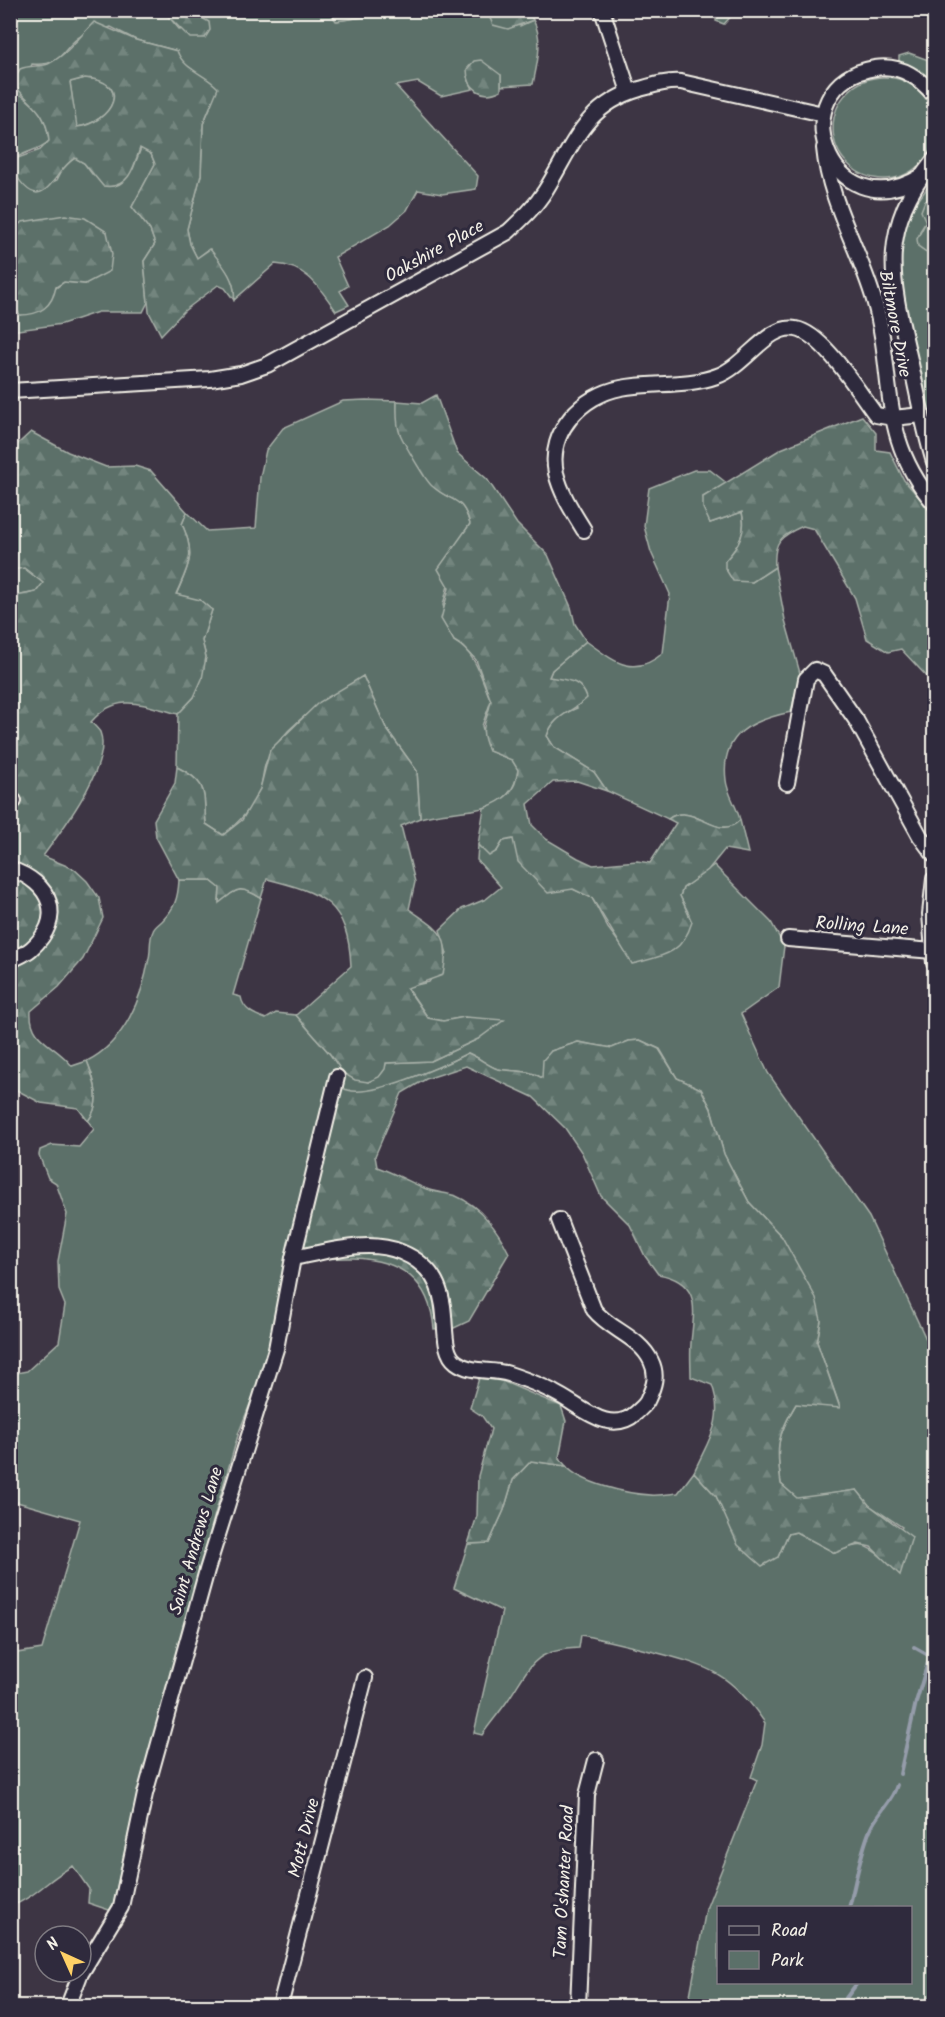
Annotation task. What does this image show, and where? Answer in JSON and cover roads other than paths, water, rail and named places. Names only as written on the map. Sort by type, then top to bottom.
[{"type":"street","points":[[602,10],[629,92]]},
{"type":"street","name":"Biltmore Drive","points":[[934,95],[912,74],[897,69],[866,69],[838,86],[823,114],[821,131],[831,191],[863,265],[876,306],[893,418],[902,455],[915,478],[934,502]]},
{"type":"street","name":"Oakshire Place","points":[[10,391],[210,379],[241,374],[267,365],[508,232],[529,212],[545,192],[585,123],[613,100],[629,92],[670,81],[681,82],[823,114]]},
{"type":"street","name":"Biltmore Drive","points":[[824,148],[832,163],[843,176],[869,188],[891,189],[908,185],[922,176]]},
{"type":"street","name":"Biltmore Drive","points":[[934,160],[922,176],[901,216],[891,258],[894,292],[934,462]]},
{"type":"street","points":[[584,530],[565,499],[555,460],[556,446],[561,432],[576,412],[605,393],[621,388],[712,378],[740,364],[775,332],[798,329],[825,348],[876,415],[893,418],[922,415]]},
{"type":"street","points":[[787,783],[806,679],[815,670],[824,674],[856,720],[920,836],[934,855]]},
{"type":"street","points":[[10,869],[29,875],[42,886],[51,905],[47,928],[31,949],[10,961]]},
{"type":"street","points":[[934,879],[930,914],[934,957]]},
{"type":"street","name":"Rolling Lane","points":[[788,939],[934,957]]},
{"type":"street","name":"Saint Andrews Lane","points":[[68,2007],[80,1975],[121,1907],[145,1794],[207,1570],[276,1349],[293,1258],[337,1077]]},
{"type":"street","points":[[293,1258],[350,1247],[377,1246],[399,1251],[416,1260],[434,1278],[443,1298],[446,1349],[457,1362],[471,1370],[508,1374],[552,1391],[598,1419],[614,1423],[631,1417],[646,1403],[656,1382],[654,1367],[647,1352],[631,1338],[602,1320],[594,1310],[559,1220]]},
{"type":"street","name":"Mott Drive","points":[[280,2007],[364,1678]]},
{"type":"street","name":"Tam O'shanter Road","points":[[578,2007],[587,1795],[596,1761]]},
{"type":"waterway","points":[[900,1774],[916,1702],[930,1656],[914,1647]]},
{"type":"waterway","points":[[849,1906],[870,1830],[892,1797],[897,1785]]},
{"type":"waterway","points":[[840,2006],[856,1984]]}]
